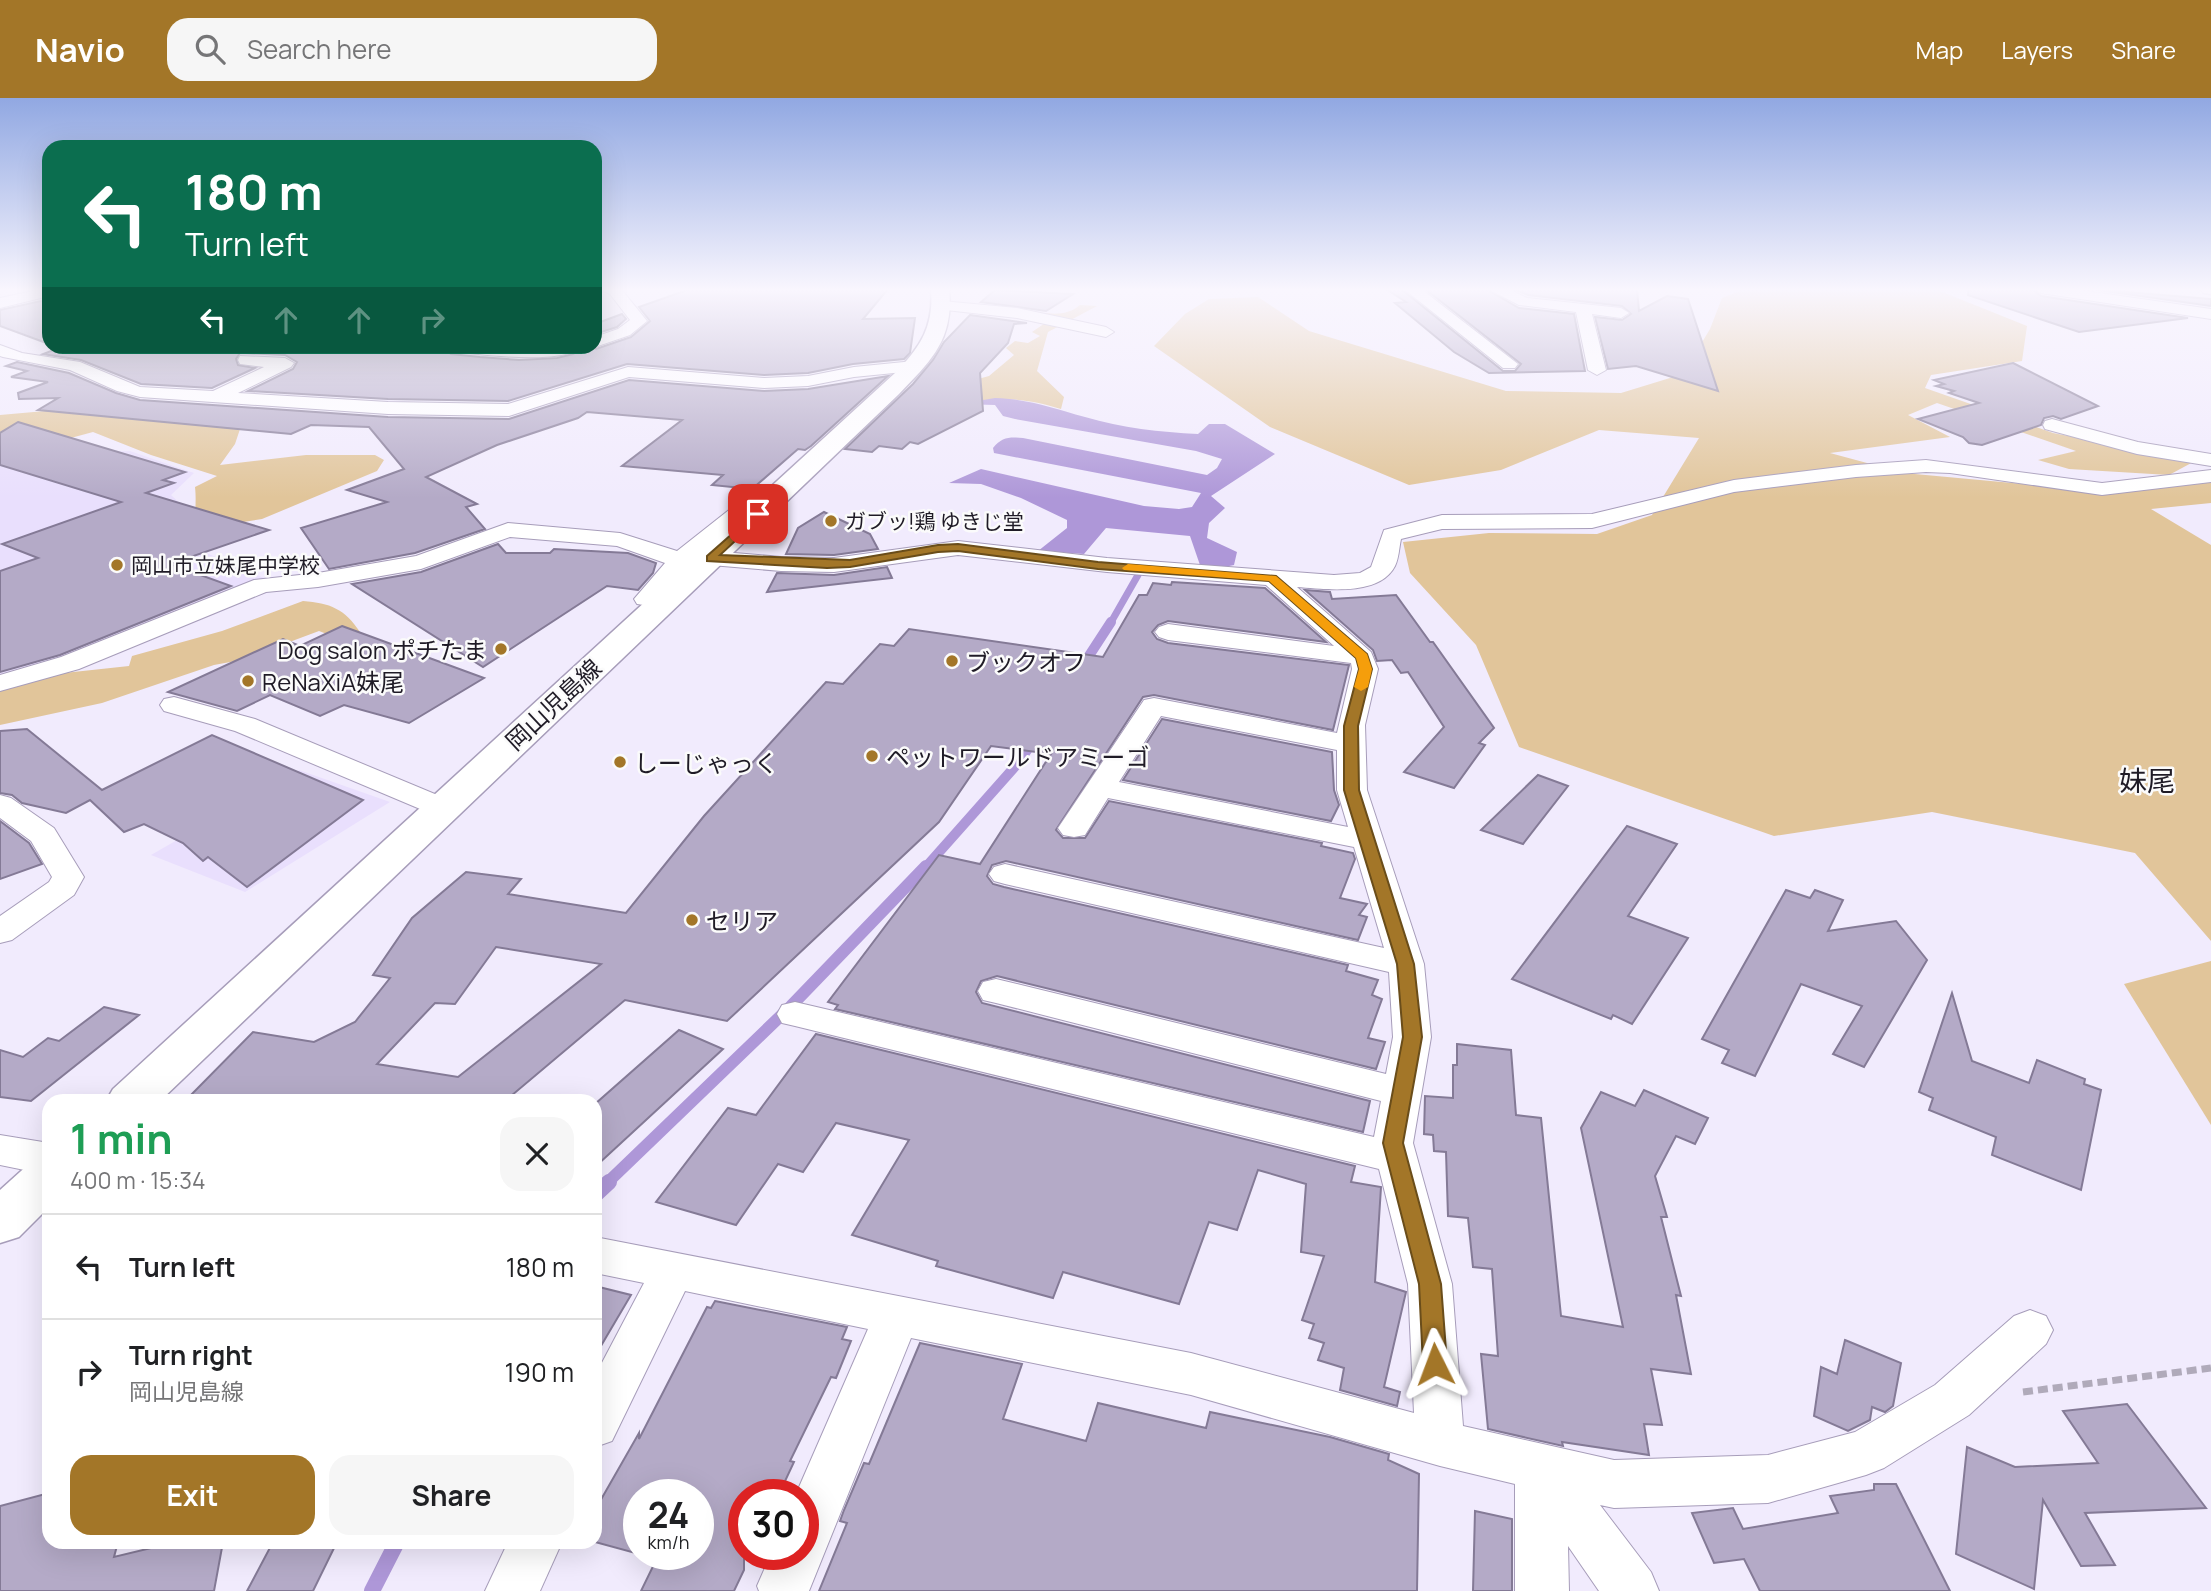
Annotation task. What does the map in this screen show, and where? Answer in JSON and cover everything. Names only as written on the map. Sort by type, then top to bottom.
[{"type":"main road","name":"岡山児島線","points":[[137,1094],[664,601],[695,559],[774,499],[921,359]]},
{"type":"main road","points":[[0,1222],[42,1183]]},
{"type":"street","points":[[0,368],[33,359],[75,366],[128,390],[211,399],[466,411],[509,410],[628,372],[764,383],[808,381],[914,366]]},
{"type":"street","points":[[539,359],[550,363]]},
{"type":"street","points":[[550,363],[556,359]]},
{"type":"street","points":[[1502,359],[1509,364]]},
{"type":"street","points":[[1594,359],[1597,370]]},
{"type":"street","points":[[211,399],[285,363],[246,360]]},
{"type":"street","points":[[550,363],[554,397]]},
{"type":"street","points":[[2052,425],[2137,448],[2211,460]]},
{"type":"street","points":[[0,683],[71,663],[262,585],[318,580],[421,562],[508,530],[620,540],[695,559],[827,565],[850,564],[938,548],[958,548],[1098,566],[1272,578],[1355,580],[1372,577],[1388,561],[1388,543],[1392,535],[1442,522],[1592,521],[1734,486],[1856,471],[1950,467],[2102,489],[2211,476]]},
{"type":"street","points":[[1272,578],[1362,657],[1365,669],[1351,726],[1352,790],[1406,964],[1412,1037],[1393,1143],[1430,1284],[1440,1443]]},
{"type":"street","points":[[1168,632],[1362,657]]},
{"type":"street","points":[[174,705],[245,725],[443,808]]},
{"type":"street","points":[[1074,828],[1154,706],[1351,744]]},
{"type":"street","points":[[1101,788],[1367,840]]},
{"type":"street","points":[[0,804],[43,835],[68,877],[62,888],[0,932]]},
{"type":"street","points":[[1005,874],[1406,964]]},
{"type":"street","points":[[996,991],[1402,1091]]},
{"type":"street","points":[[795,1014],[1397,1157]]},
{"type":"street","points":[[0,1150],[42,1158]]},
{"type":"street","points":[[602,1256],[1191,1374],[1440,1443],[1614,1484],[1768,1479],[1866,1452],[1952,1401],[2030,1330]]},
{"type":"street","points":[[602,1411],[673,1271]]},
{"type":"street","points":[[819,1502],[897,1315]]},
{"type":"street","points":[[1540,1466],[1542,1591]]},
{"type":"street","points":[[1540,1466],[1632,1591]]},
{"type":"street","points":[[512,1591],[533,1549]]},
{"type":"path","points":[[2020,1392],[2211,1368]]},
{"type":"shaded area","points":[[1010,359],[1040,359],[1037,371],[1064,397],[1061,409],[1011,399],[960,404],[978,379],[989,376]]},
{"type":"shaded area","points":[[1172,359],[1400,359],[1506,391],[1621,393],[1683,374],[1692,359],[2022,359],[2022,361],[1931,375],[1925,388],[2053,433],[2195,461],[2169,475],[2069,469],[2038,460],[2076,451],[1937,403],[1908,415],[1950,437],[1830,453],[1904,473],[2055,487],[2211,482],[2211,503],[2151,509],[2211,545],[2211,941],[2135,853],[1932,812],[1774,836],[1519,747],[1476,645],[1410,573],[1403,542],[1489,533],[1597,534],[1652,515],[1699,438],[1599,430],[1501,470],[1409,485],[1270,427]]},
{"type":"shaded area","points":[[995,398],[1030,402],[1113,424],[1155,431],[1198,434],[1209,424],[1225,424],[1275,454],[1211,496],[1225,508],[1209,523],[1207,538],[1237,552],[1234,565],[1215,569],[1201,568],[1190,536],[1106,528],[1084,554],[1038,551],[1067,528],[1067,520],[1021,498],[981,484],[949,483],[981,469],[1144,506],[1179,509],[1192,507],[1201,493],[994,453],[993,448],[1003,440],[1023,438],[1207,475],[1217,468],[1222,459],[1196,451],[1015,419],[1003,416],[995,405],[960,404]]},
{"type":"shaded area","points":[[79,408],[243,420],[235,444],[220,465],[306,455],[375,455],[384,460],[377,471],[262,519],[199,529],[195,487],[217,476],[151,455],[93,432],[0,457],[0,415]]},
{"type":"shaded area","name":"岡山市立妹尾中学校","points":[[130,451],[194,473],[171,495],[191,514],[204,552],[264,578],[156,626],[0,679],[0,455]]},
{"type":"shaded area","points":[[303,601],[321,603],[336,609],[349,618],[360,632],[332,636],[319,631],[241,660],[214,665],[102,703],[0,725],[0,687],[55,674],[129,666],[132,656],[222,631]]},
{"type":"shaded area","points":[[299,770],[390,802],[245,892],[151,855]]},
{"type":"shaded area","points":[[2211,961],[2211,1125],[2124,984]]},
{"type":"building","points":[[73,359],[236,359],[238,365],[255,368],[212,388],[141,384]]},
{"type":"building","points":[[291,359],[904,359],[853,364],[808,373],[764,375],[627,364],[508,401],[388,399],[248,391],[293,369],[297,362]]},
{"type":"building","points":[[993,359],[980,373],[983,411],[918,444],[910,442],[902,449],[879,446],[872,452],[845,449],[913,384],[933,360]]},
{"type":"building","points":[[1465,359],[1488,359],[1503,371],[1515,371],[1521,364],[1514,359],[1583,359],[1585,371],[1489,373]]},
{"type":"building","points":[[1605,359],[1707,359],[1718,391],[1636,366],[1608,369]]},
{"type":"building","points":[[17,362],[69,373],[140,400],[388,417],[509,419],[629,380],[764,391],[808,389],[888,376],[811,446],[805,450],[798,449],[752,489],[712,485],[723,475],[622,466],[682,420],[587,412],[578,418],[497,445],[426,477],[477,504],[466,507],[485,529],[415,553],[329,569],[301,528],[387,502],[347,490],[404,469],[369,427],[311,425],[291,434],[38,410],[58,398],[19,399],[18,393],[48,382],[11,377],[27,371],[6,366]]},
{"type":"building","points":[[2013,363],[2098,406],[2061,419],[2053,416],[2044,418],[2041,425],[1982,445],[1969,443],[1963,437],[1918,419],[1979,403],[1949,393],[1954,391],[1936,386],[1944,384],[1934,380]]},
{"type":"building","name":"岡山市立妹尾中学校","points":[[18,422],[185,472],[163,480],[174,483],[146,493],[269,530],[170,564],[231,586],[60,655],[0,672],[0,571],[38,558],[2,544],[121,502],[0,465],[0,433]]},
{"type":"building","points":[[824,512],[870,534],[878,549],[834,555],[786,554],[798,528]]},
{"type":"building","points":[[498,544],[506,553],[550,553],[554,549],[628,553],[656,563],[653,573],[638,590],[607,586],[483,667],[352,584],[421,572]]},
{"type":"building","points":[[887,567],[892,578],[767,592],[777,573],[834,575]]},
{"type":"building","points":[[1153,583],[1265,588],[1326,642],[1168,621],[1158,625],[1152,632],[1157,639],[1168,643],[1349,665],[1333,730],[1154,695],[1143,697],[1056,830],[1063,838],[1085,838],[1109,801],[1322,843],[1321,846],[1353,853],[1355,859],[1340,898],[1367,904],[1359,915],[1367,917],[1358,940],[1006,861],[992,865],[987,876],[993,884],[1004,887],[1348,965],[1346,971],[1378,980],[1372,995],[1382,999],[1368,1038],[1385,1042],[1376,1069],[997,976],[981,981],[976,992],[982,1003],[1370,1101],[1363,1132],[835,1009],[838,1005],[828,1002],[939,855],[980,864],[1051,754],[991,746],[939,822],[727,1021],[625,1000],[513,1094],[192,1094],[253,1032],[314,1042],[355,1022],[390,978],[373,975],[412,918],[466,872],[521,879],[508,894],[626,913],[704,816],[826,682],[843,684],[880,644],[894,646],[909,629],[1103,657],[1139,595],[1147,595]],"holes":[[[496,947],[601,964],[458,1077],[377,1064],[435,1003],[455,1004]]]},
{"type":"building","points":[[1305,590],[1330,592],[1332,599],[1396,595],[1430,642],[1433,642],[1494,728],[1479,743],[1485,745],[1454,788],[1404,772],[1444,727],[1408,672],[1401,673],[1392,660],[1377,661],[1373,650]]},
{"type":"building","points":[[342,626],[484,678],[409,723],[344,705],[320,716],[270,695],[237,711],[168,692],[283,639],[300,646]]},
{"type":"building","points":[[1162,719],[1332,752],[1334,790],[1339,805],[1331,821],[1123,780]]},
{"type":"building","points":[[27,729],[102,790],[212,735],[363,800],[247,887],[208,857],[203,861],[183,843],[144,824],[124,832],[90,800],[66,813],[22,803],[12,795],[0,793],[0,731]]},
{"type":"building","points":[[1538,775],[1568,786],[1523,844],[1481,830]]},
{"type":"building","points":[[0,821],[29,843],[42,864],[0,879]]},
{"type":"building","points":[[1627,826],[1677,844],[1628,916],[1688,938],[1632,1024],[1613,1015],[1611,1019],[1512,979]]},
{"type":"building","points":[[1786,890],[1810,898],[1815,890],[1843,900],[1828,931],[1896,921],[1927,960],[1864,1067],[1833,1054],[1862,1006],[1801,984],[1755,1076],[1722,1063],[1729,1050],[1702,1039]]},
{"type":"building","points":[[1952,993],[1972,1061],[2029,1083],[2037,1060],[2085,1079],[2084,1084],[2101,1090],[2081,1190],[1992,1155],[1996,1137],[1929,1110],[1933,1098],[1919,1092]]},
{"type":"building","points":[[104,1007],[139,1015],[31,1101],[0,1097],[0,1050],[23,1057],[48,1038],[59,1041]]},
{"type":"building","points":[[679,1030],[723,1049],[602,1161],[602,1098]]},
{"type":"building","points":[[816,1034],[1355,1166],[1351,1182],[1381,1187],[1375,1282],[1406,1292],[1384,1387],[1400,1392],[1397,1406],[1340,1390],[1344,1368],[1318,1360],[1324,1343],[1309,1338],[1314,1324],[1302,1320],[1324,1256],[1301,1252],[1306,1184],[1258,1170],[1237,1230],[1209,1222],[1179,1304],[1063,1272],[1053,1298],[936,1266],[938,1261],[852,1235],[909,1140],[836,1123],[803,1172],[778,1164],[736,1225],[656,1202],[728,1108],[756,1115]]},
{"type":"building","points":[[1457,1044],[1511,1050],[1516,1115],[1541,1118],[1561,1316],[1623,1327],[1581,1128],[1601,1092],[1635,1106],[1644,1090],[1708,1118],[1695,1144],[1676,1136],[1655,1176],[1667,1217],[1661,1217],[1681,1296],[1676,1295],[1691,1374],[1651,1369],[1662,1425],[1644,1424],[1649,1455],[1562,1442],[1563,1446],[1488,1429],[1481,1354],[1498,1356],[1492,1269],[1473,1267],[1468,1218],[1448,1216],[1446,1152],[1434,1151],[1433,1135],[1424,1134],[1425,1096],[1453,1098],[1453,1065],[1457,1065]]},
{"type":"building","points":[[602,1288],[631,1295],[602,1344]]},
{"type":"building","points":[[715,1301],[847,1327],[842,1339],[851,1341],[836,1378],[831,1377],[790,1461],[794,1462],[786,1479],[728,1479],[728,1570],[744,1570],[734,1591],[641,1591],[651,1570],[714,1570],[714,1479],[623,1479],[623,1550],[602,1544],[602,1498],[639,1433],[639,1439],[707,1307],[711,1308]]},
{"type":"building","points":[[1845,1340],[1901,1363],[1893,1406],[1885,1412],[1872,1407],[1870,1420],[1848,1431],[1814,1416],[1821,1367],[1837,1374]]},
{"type":"building","points":[[920,1343],[1022,1364],[1003,1419],[1086,1441],[1098,1403],[1206,1428],[1210,1412],[1330,1437],[1389,1454],[1388,1460],[1419,1474],[1417,1591],[819,1591],[847,1523],[840,1521],[844,1510],[864,1463],[869,1464]]},
{"type":"building","points":[[2127,1404],[2206,1508],[2085,1513],[2115,1565],[2081,1566],[2043,1500],[2034,1589],[1956,1554],[1967,1447],[2015,1467],[2098,1463],[2063,1411]]},
{"type":"building","points":[[1874,1484],[1896,1484],[1950,1591],[1760,1591],[1744,1559],[1714,1563],[1692,1513],[1733,1508],[1743,1529],[1838,1513],[1830,1496],[1874,1490]]},
{"type":"building","points":[[42,1495],[42,1549],[116,1549],[114,1557],[147,1549],[222,1549],[214,1591],[0,1591],[0,1506]]},
{"type":"building","points":[[1475,1511],[1512,1519],[1512,1591],[1473,1591]]},
{"type":"building","points":[[269,1549],[334,1549],[313,1591],[247,1591]]},
{"type":"waterway","points":[[1110,624],[1138,575]]},
{"type":"waterway","points":[[1083,665],[1111,622]]},
{"type":"waterway","points":[[925,868],[1019,762],[1034,740]]},
{"type":"waterway","points":[[607,1183],[791,1006],[926,866]]},
{"type":"waterway","points":[[602,1188],[609,1182]]},
{"type":"waterway","points":[[372,1591],[393,1549]]},
{"type":"slow traffic","points":[[1128,568],[1272,578],[1362,657],[1365,669],[1361,687]]},
{"type":"place","name":"ガブッ!鶏 ゆきじ堂","points":[[831,521]]},
{"type":"place","name":"岡山市立妹尾中学校","points":[[117,565]]},
{"type":"place","name":"Dog salon ポチたま","points":[[501,649]]},
{"type":"place","name":"ブックオフ","points":[[952,661]]},
{"type":"place","name":"ReNaXiA妹尾","points":[[248,681]]},
{"type":"place","name":"ペットワールドアミーゴ","points":[[872,756]]},
{"type":"place","name":"しーじゃっく","points":[[620,762]]},
{"type":"place","name":"セリア","points":[[692,920]]},
{"type":"district","name":"妹尾","points":[[2147,780]]},
{"type":"route","points":[[758,514],[711,558],[827,565],[850,564],[938,548],[958,548],[1098,566],[1272,578],[1362,657],[1365,669],[1351,726],[1352,790],[1406,964],[1412,1037],[1393,1143],[1430,1284],[1435,1364]]}]
